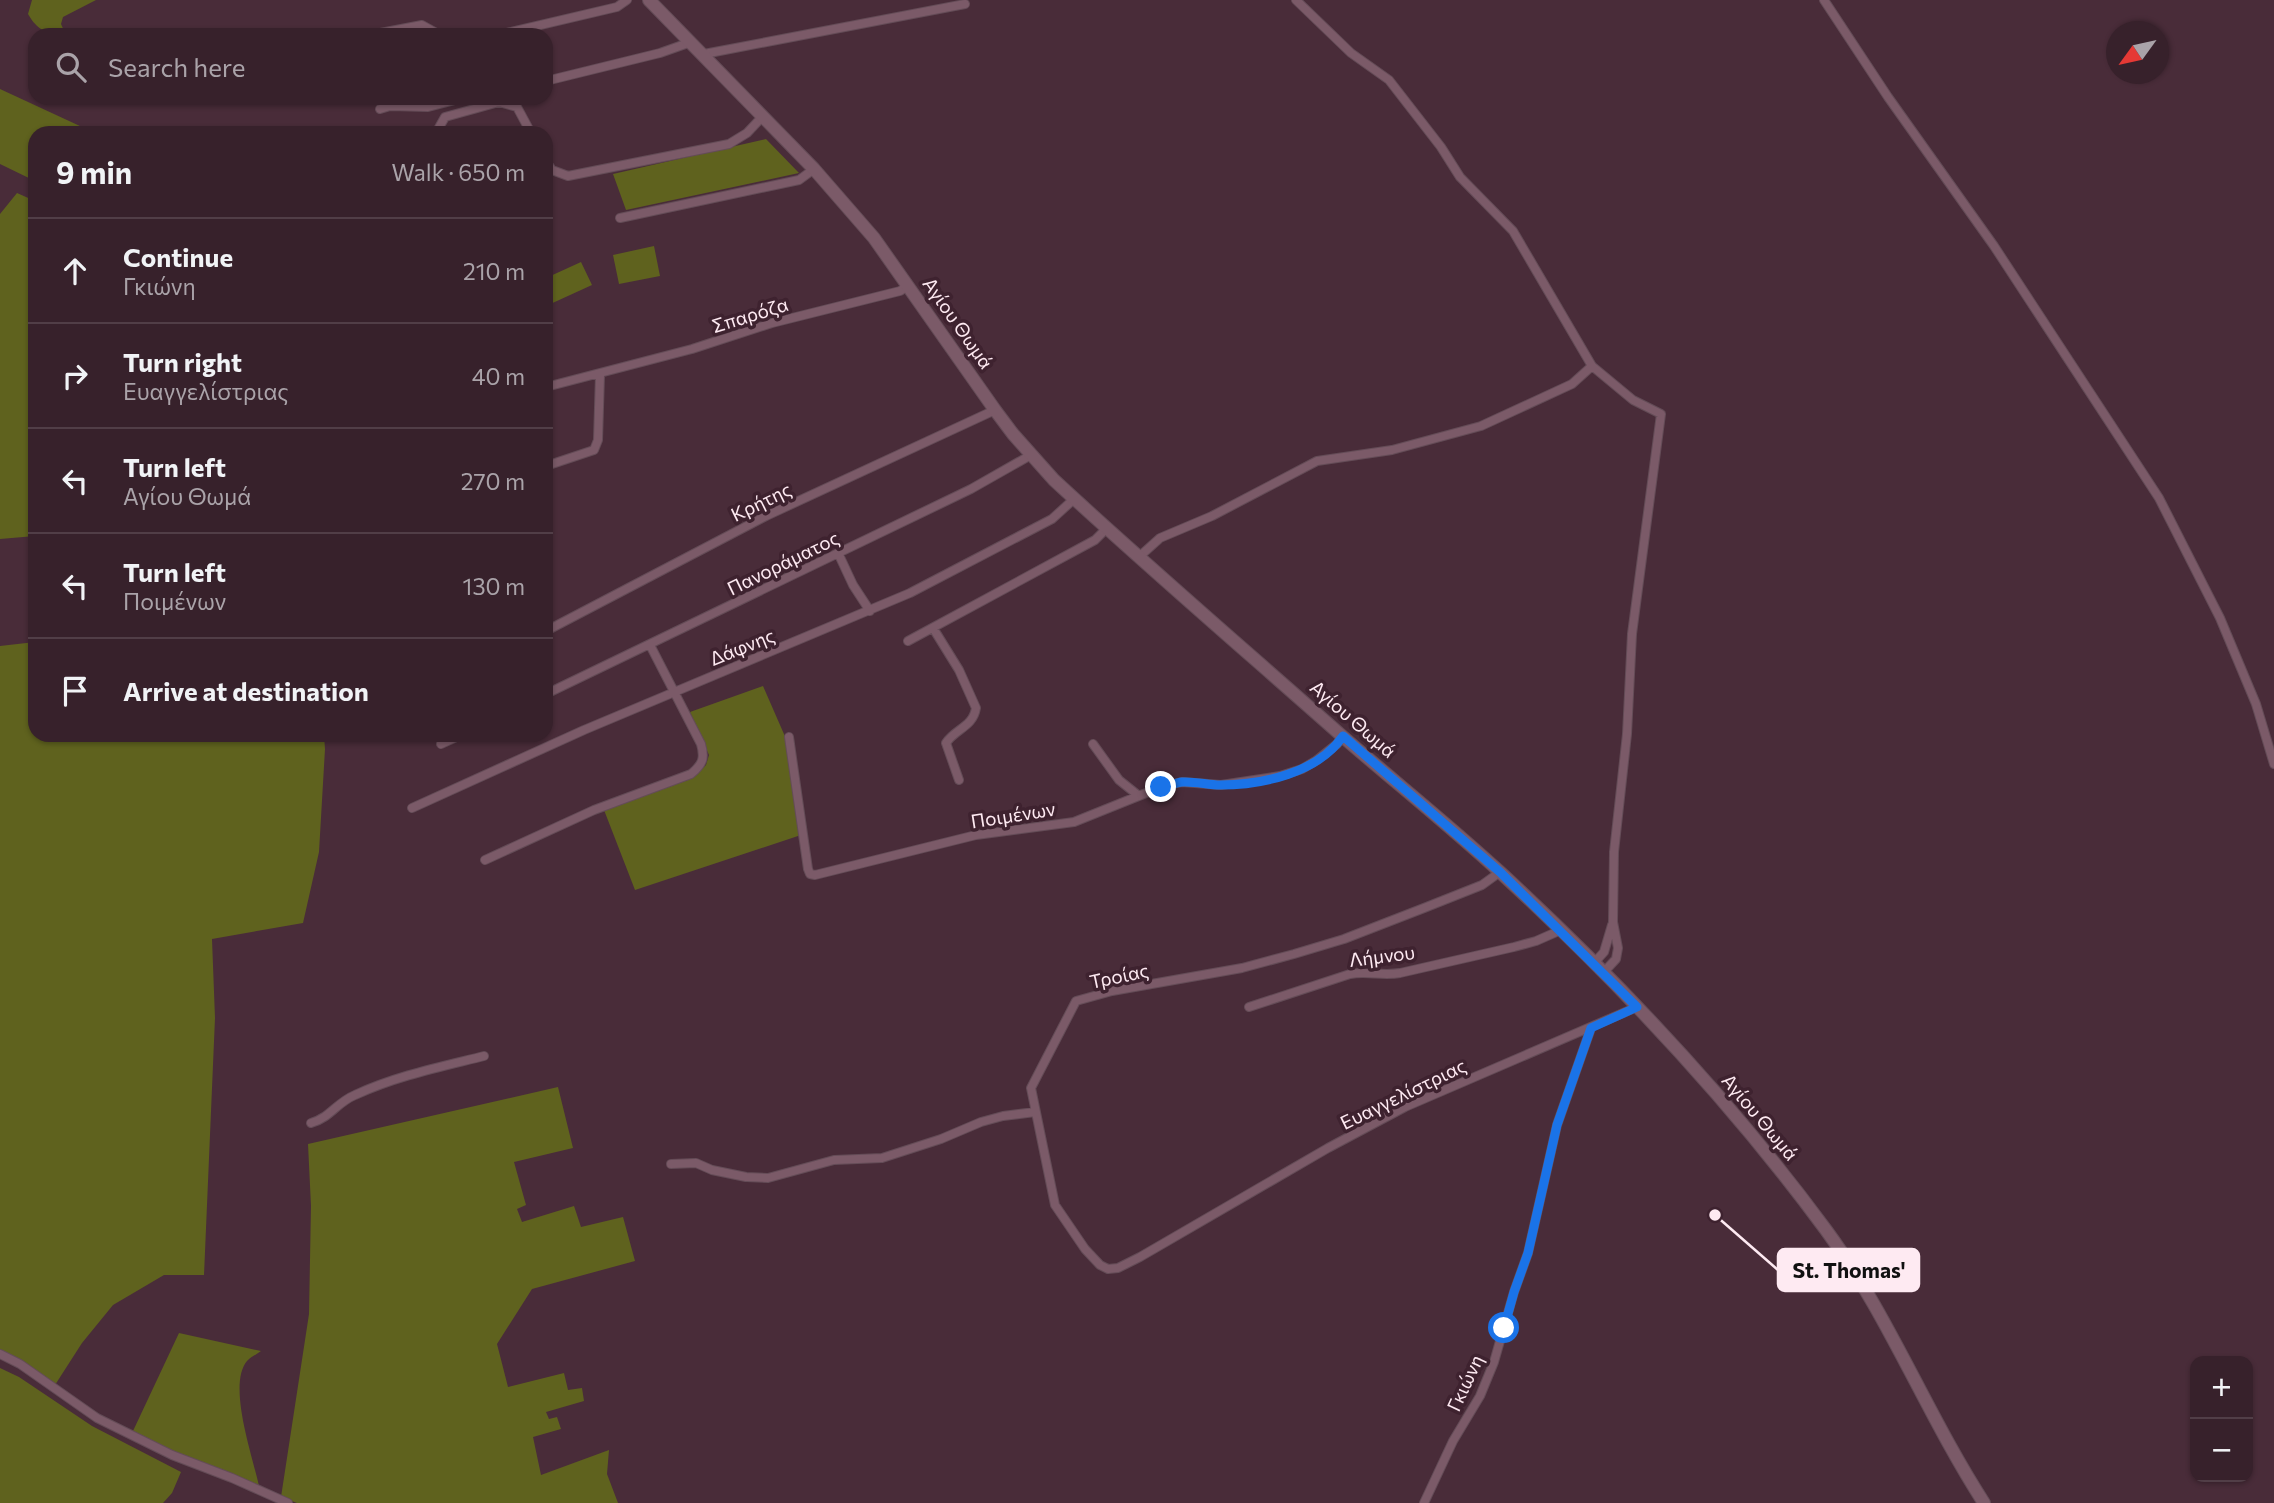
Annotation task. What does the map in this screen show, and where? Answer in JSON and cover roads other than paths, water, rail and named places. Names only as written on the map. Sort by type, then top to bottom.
[{"type":"main road","name":"Αγίου Θωμά","points":[[649,0],[814,169],[874,238],[995,410],[1031,455],[1074,499],[1500,872],[1599,968],[1712,1089],[1827,1231],[1854,1271],[1954,1457],[1984,1503]]},
{"type":"street","points":[[528,28],[617,7],[627,0]]},
{"type":"street","points":[[1296,0],[1351,53],[1389,80],[1441,147],[1460,177],[1513,230],[1592,366],[1633,400],[1661,414],[1632,634],[1627,734],[1614,852],[1613,922],[1618,948],[1616,959],[1599,968]]},
{"type":"street","points":[[1824,0],[1888,97],[2002,257],[2159,498],[2220,618],[2256,704],[2274,764]]},
{"type":"street","points":[[704,54],[965,4]]},
{"type":"street","points":[[406,28],[422,25],[427,28]]},
{"type":"street","points":[[553,78],[660,53],[691,41]]},
{"type":"street","points":[[380,109],[390,106],[436,105]]},
{"type":"street","points":[[440,126],[444,117],[488,105]]},
{"type":"street","points":[[510,105],[517,107],[527,126]]},
{"type":"street","points":[[553,170],[568,176],[729,144],[747,133],[763,116]]},
{"type":"street","points":[[620,218],[799,180],[814,169]]},
{"type":"street","name":"Σπαρόζα","points":[[553,385],[590,374],[600,375],[772,323],[900,291],[908,286]]},
{"type":"street","points":[[1140,556],[1160,538],[1212,516],[1317,461],[1392,450],[1481,426],[1572,384],[1592,366]]},
{"type":"street","points":[[553,464],[594,450],[598,440],[600,375]]},
{"type":"street","name":"Κρήτης","points":[[553,627],[766,516],[995,410]]},
{"type":"street","name":"Πανοράματος","points":[[553,691],[838,555],[971,489],[1031,455]]},
{"type":"street","name":"Δάφνης","points":[[412,808],[674,691],[921,588],[1052,519],[1074,499]]},
{"type":"street","points":[[908,641],[1095,540],[1107,528]]},
{"type":"street","points":[[838,555],[870,611]]},
{"type":"street","points":[[933,628],[959,670],[976,708],[972,720],[946,743],[959,780]]},
{"type":"street","points":[[485,860],[594,810],[691,774],[701,766],[704,756],[701,744],[650,645]]},
{"type":"street","name":"Ποιμένων","points":[[789,737],[808,869],[810,874],[815,875],[976,835],[1074,822],[1182,782],[1221,785],[1280,776],[1317,760],[1343,736]]},
{"type":"street","points":[[441,744],[445,742]]},
{"type":"street","points":[[1093,744],[1119,780],[1139,796]]},
{"type":"street","name":"Τροίας","points":[[1191,1228],[1118,1268],[1108,1269],[1100,1265],[1086,1249],[1055,1205],[1031,1088],[1076,1001],[1112,991],[1242,968],[1307,950],[1474,888],[1500,872]]},
{"type":"street","points":[[1599,968],[1613,922]]},
{"type":"street","name":"Λήμνου","points":[[1249,1007],[1350,974],[1400,973],[1514,947],[1561,930]]},
{"type":"street","name":"Ευαγγελίστριας","points":[[1191,1228],[1328,1148],[1405,1107],[1637,1007]]},
{"type":"street","name":"Γκιώνη","points":[[1424,1503],[1453,1441],[1480,1396],[1494,1362],[1528,1253],[1560,1112],[1591,1028]]},
{"type":"street","points":[[310,1122],[328,1116],[341,1101],[389,1080],[484,1056]]},
{"type":"street","points":[[671,1164],[696,1163],[723,1172],[768,1178],[834,1160],[882,1158],[941,1139],[981,1122],[1035,1112]]},
{"type":"street","points":[[0,1354],[20,1364],[97,1418],[172,1455],[288,1503]]},
{"type":"place","name":"St. Thomas'","points":[[1715,1215]]}]
